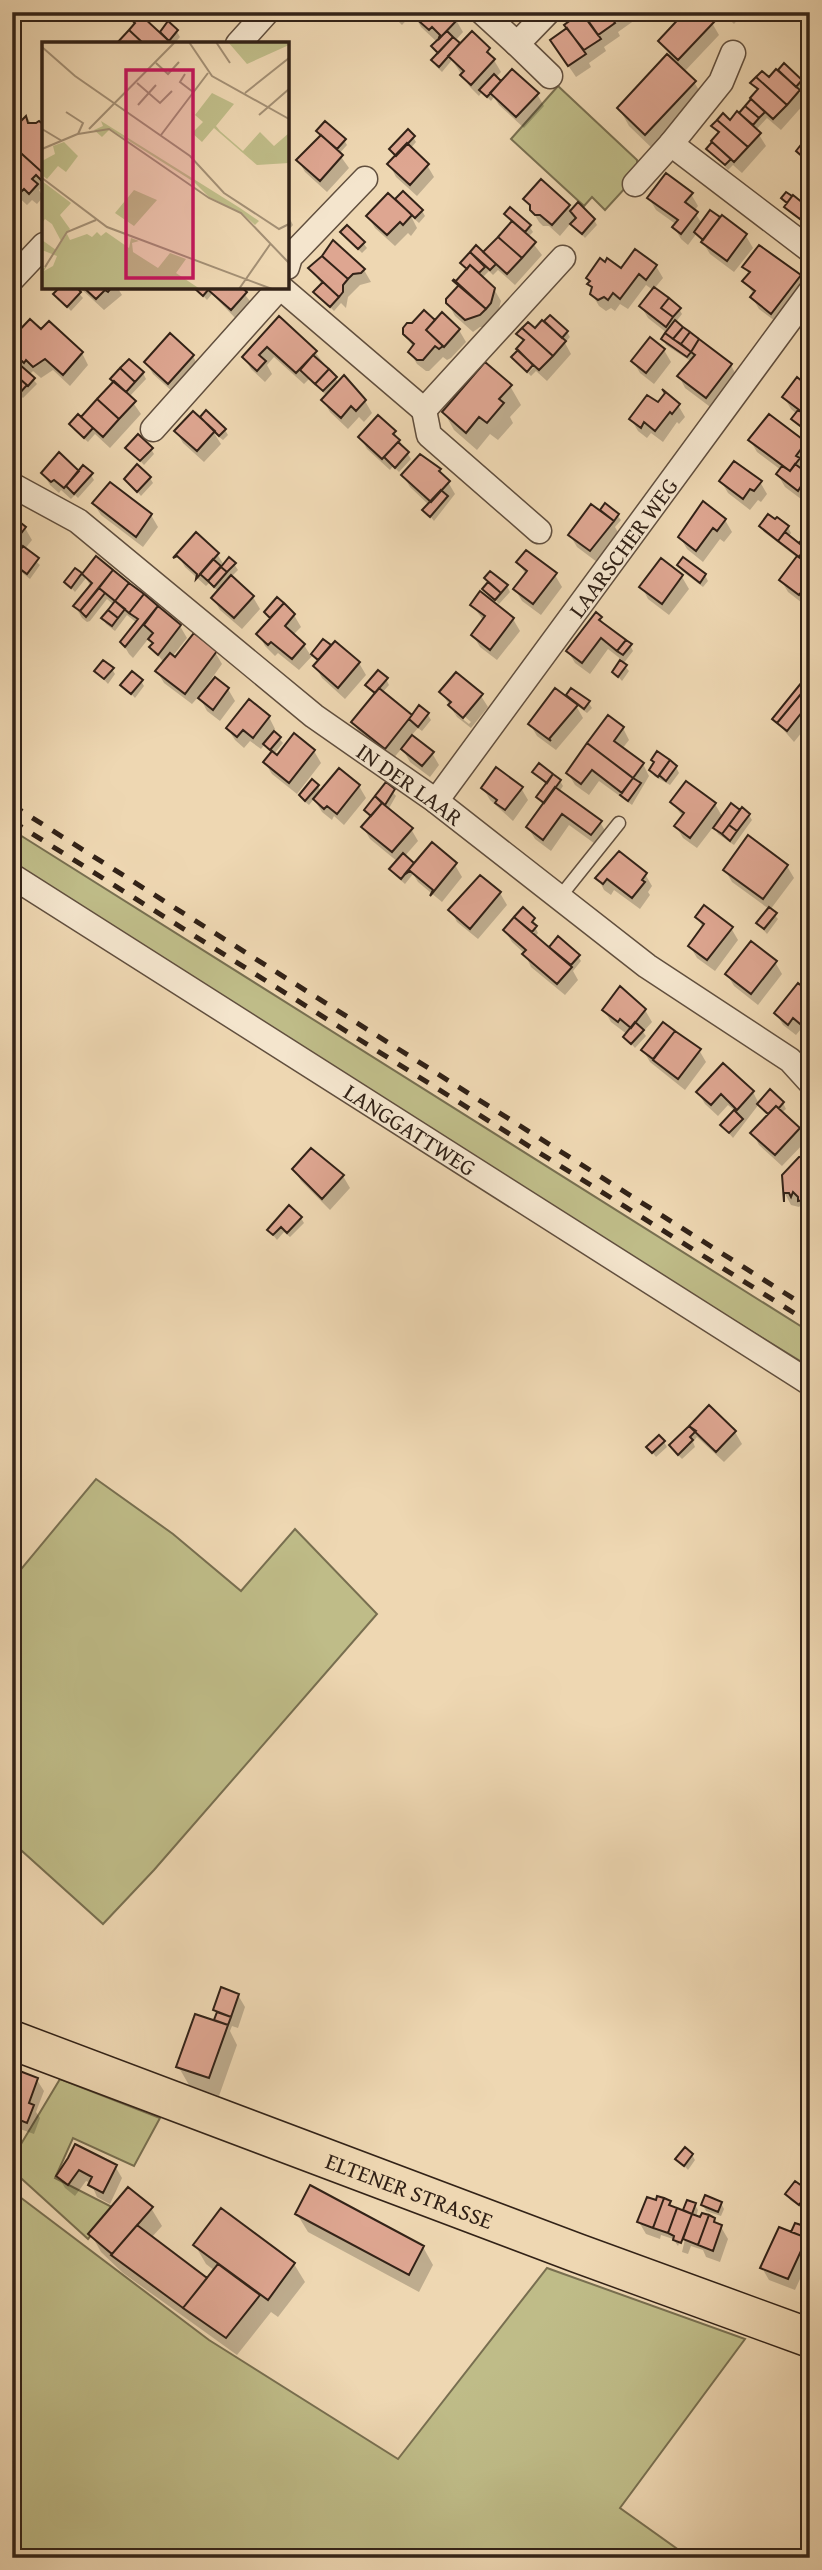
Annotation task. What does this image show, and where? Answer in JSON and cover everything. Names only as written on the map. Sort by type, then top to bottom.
[{"type":"main road","name":"ELTENER STRASSE","points":[[12,2040],[810,2338]]},
{"type":"street","points":[[240,42],[267,12]]},
{"type":"street","points":[[482,12],[550,76]]},
{"type":"street","points":[[517,44],[548,12]]},
{"type":"street","points":[[635,184],[720,82],[733,53]]},
{"type":"street","points":[[671,144],[810,250]]},
{"type":"street","points":[[289,260],[365,179]]},
{"type":"street","points":[[12,279],[42,247]]},
{"type":"street","points":[[424,410],[563,258]]},
{"type":"street","points":[[153,429],[278,289]]},
{"type":"street","points":[[282,289],[424,410],[429,435],[539,531]]},
{"type":"street","name":"LAARSCHER WEG","points":[[436,801],[810,292]]},
{"type":"street","name":"IN DER LAAR","points":[[12,485],[78,521],[314,716],[436,801],[647,966],[790,1060],[810,1082]]},
{"type":"street","name":"LANGGATTWEG","points":[[12,876],[810,1383]]},
{"type":"lane","points":[[559,898],[620,823]]},
{"type":"shaded area","points":[[558,86],[637,160],[638,174],[605,210],[592,197],[584,206],[511,139]]},
{"type":"shaded area","points":[[12,830],[810,1332],[810,1367],[641,1264],[12,865]]},
{"type":"shaded area","points":[[96,1479],[173,1534],[241,1591],[295,1529],[377,1614],[154,1870],[103,1924],[12,1842],[12,1580]]},
{"type":"shaded area","points":[[60,2079],[160,2118],[134,2166],[73,2138],[55,2178],[112,2207],[88,2239],[12,2170],[12,2159]]},
{"type":"shaded area","points":[[12,2191],[209,2340],[398,2459],[547,2268],[745,2339],[620,2508],[690,2558],[12,2558]]},
{"type":"building","points":[[129,12],[145,12],[147,14],[144,18],[169,41],[142,42],[129,30],[135,23],[126,15]]},
{"type":"building","points":[[415,12],[450,12],[458,19],[438,40],[440,35],[432,27],[429,30],[412,15]]},
{"type":"building","points":[[581,12],[607,12],[615,23],[598,35]]},
{"type":"building","points":[[582,12],[601,39],[584,50],[564,25]]},
{"type":"building","points":[[607,12],[623,12],[612,20]]},
{"type":"building","points":[[685,12],[703,12],[714,22],[678,60],[658,41]]},
{"type":"building","points":[[168,21],[178,30],[169,41],[160,32]]},
{"type":"building","points":[[567,28],[586,54],[568,66],[550,40]]},
{"type":"building","points":[[129,30],[142,42],[118,42]]},
{"type":"building","points":[[447,31],[453,37],[438,53],[431,46]]},
{"type":"building","points":[[472,31],[490,48],[487,52],[495,59],[471,85],[460,75],[464,71],[448,56]]},
{"type":"building","points":[[453,37],[460,43],[439,67],[431,60]]},
{"type":"building","points":[[667,54],[696,81],[645,135],[617,108]]},
{"type":"building","points":[[784,63],[802,80],[796,87],[778,70]]},
{"type":"building","points":[[512,69],[539,93],[516,117],[490,93]]},
{"type":"building","points":[[776,69],[800,90],[787,105],[756,77],[762,71],[769,77]]},
{"type":"building","points":[[494,74],[501,81],[487,97],[479,90]]},
{"type":"building","points":[[756,77],[787,105],[773,119],[750,98],[758,89],[750,83]]},
{"type":"building","points":[[751,99],[765,112],[759,118],[745,106]]},
{"type":"building","points":[[745,106],[759,118],[753,125],[739,113]]},
{"type":"building","points":[[737,111],[761,133],[748,147],[717,120],[723,113],[730,120]]},
{"type":"building","points":[[26,116],[28,123],[39,121],[42,123],[42,172],[12,145],[12,130]]},
{"type":"building","points":[[717,120],[748,147],[734,162],[711,141],[719,132],[711,126]]},
{"type":"building","points":[[325,121],[346,139],[337,149],[316,131]]},
{"type":"building","points":[[408,129],[415,136],[396,156],[389,149]]},
{"type":"building","points":[[321,135],[343,155],[320,181],[296,160]]},
{"type":"building","points":[[807,137],[810,139],[810,150],[804,158],[796,151]]},
{"type":"building","points":[[712,142],[731,159],[725,165],[706,149]]},
{"type":"building","points":[[407,143],[429,164],[410,185],[387,164]]},
{"type":"building","points":[[12,145],[42,172],[42,178],[41,180],[36,175],[32,179],[38,184],[29,194],[24,189],[19,194],[12,188]]},
{"type":"building","points":[[666,173],[693,193],[685,202],[698,212],[681,234],[672,227],[678,220],[647,198]]},
{"type":"building","points":[[541,179],[570,205],[552,225],[540,215],[535,215],[523,199]]},
{"type":"building","points":[[403,191],[423,210],[415,218],[395,199]]},
{"type":"building","points":[[786,192],[792,196],[787,203],[781,198]]},
{"type":"building","points":[[388,193],[412,215],[403,225],[400,222],[387,235],[366,216]]},
{"type":"building","points":[[793,195],[809,208],[800,219],[784,207]]},
{"type":"building","points":[[578,202],[595,219],[582,234],[570,224],[576,218],[570,211]]},
{"type":"building","points":[[510,207],[531,225],[525,232],[504,214]]},
{"type":"building","points":[[710,210],[720,217],[703,240],[694,232]]},
{"type":"building","points":[[722,215],[747,234],[727,261],[701,242]]},
{"type":"building","points":[[512,221],[536,242],[522,258],[498,237]]},
{"type":"building","points":[[347,225],[365,242],[358,249],[340,232]]},
{"type":"building","points":[[498,237],[522,258],[507,274],[483,252]]},
{"type":"building","points":[[333,240],[365,269],[361,273],[353,274],[348,279],[322,256]]},
{"type":"building","points":[[476,245],[496,264],[490,270],[470,252]]},
{"type":"building","points":[[759,245],[801,275],[771,314],[750,297],[755,291],[742,281],[750,272],[742,267]]},
{"type":"building","points":[[635,249],[657,265],[646,280],[639,274],[620,299],[613,293],[608,300],[604,297],[598,300],[590,294],[592,287],[587,284],[590,281],[586,278],[600,258],[605,262],[607,258],[621,268]]},
{"type":"building","points":[[470,252],[485,267],[479,273],[470,265],[467,269],[460,263]]},
{"type":"building","points":[[322,256],[348,279],[339,297],[308,268]]},
{"type":"building","points":[[470,265],[495,288],[491,303],[486,309],[453,279],[456,281]]},
{"type":"building","points":[[323,282],[339,297],[330,307],[313,292]]},
{"type":"building","points":[[458,286],[486,309],[480,315],[465,320],[446,303],[446,299]]},
{"type":"building","points":[[654,287],[669,298],[661,308],[673,317],[666,327],[639,306]]},
{"type":"building","points":[[58,289],[78,289],[81,292],[67,307],[53,294]]},
{"type":"building","points":[[85,289],[110,289],[108,292],[105,290],[96,299]]},
{"type":"building","points":[[195,289],[208,289],[203,296]]},
{"type":"building","points":[[207,289],[243,289],[247,292],[231,310]]},
{"type":"building","points":[[669,298],[681,308],[673,317],[661,308]]},
{"type":"building","points":[[424,310],[435,320],[426,330],[443,346],[439,349],[435,346],[423,360],[417,360],[408,352],[414,344],[403,334],[403,328]]},
{"type":"building","points":[[442,312],[460,329],[444,347],[426,330]]},
{"type":"building","points":[[550,315],[568,331],[562,338],[544,321]]},
{"type":"building","points":[[279,316],[317,351],[296,373],[267,347],[259,355],[266,361],[257,371],[242,357]]},
{"type":"building","points":[[30,319],[41,329],[49,321],[83,352],[63,375],[45,359],[33,367],[12,352],[12,338]]},
{"type":"building","points":[[542,320],[566,341],[553,356],[522,328],[528,322],[535,328]]},
{"type":"building","points":[[675,320],[683,327],[673,339],[665,333]]},
{"type":"building","points":[[683,327],[690,332],[681,344],[673,339]]},
{"type":"building","points":[[522,328],[553,356],[539,370],[516,349],[524,340],[516,334]]},
{"type":"building","points":[[690,332],[699,339],[691,352],[681,344]]},
{"type":"building","points":[[170,333],[194,355],[168,384],[144,362]]},
{"type":"building","points":[[665,333],[691,352],[687,357],[661,339]]},
{"type":"building","points":[[650,337],[665,349],[646,373],[631,361]]},
{"type":"building","points":[[699,339],[732,364],[706,398],[677,376],[695,355],[691,352]]},
{"type":"building","points":[[518,350],[533,365],[527,372],[511,357]]},
{"type":"building","points":[[313,355],[329,369],[315,384],[300,370]]},
{"type":"building","points":[[129,359],[144,372],[135,382],[120,368]]},
{"type":"building","points":[[485,362],[512,385],[499,399],[504,403],[487,423],[479,417],[466,433],[442,412]]},
{"type":"building","points":[[19,364],[35,378],[28,386],[12,372]]},
{"type":"building","points":[[120,368],[135,382],[126,392],[110,379]]},
{"type":"building","points":[[329,369],[337,377],[323,391],[315,384]]},
{"type":"building","points":[[12,372],[27,385],[19,394],[12,385]]},
{"type":"building","points":[[344,375],[366,400],[356,411],[351,406],[341,418],[321,400]]},
{"type":"building","points":[[797,377],[804,383],[806,379],[810,382],[810,418],[782,397]]},
{"type":"building","points":[[114,381],[136,401],[119,419],[97,399]]},
{"type":"building","points":[[662,389],[680,404],[655,431],[644,422],[641,428],[629,419],[647,395],[658,402],[665,393]]},
{"type":"building","points":[[97,399],[119,419],[103,437],[81,417]]},
{"type":"building","points":[[206,410],[226,429],[219,436],[200,417]]},
{"type":"building","points":[[798,410],[810,418],[803,428],[791,419]]},
{"type":"building","points":[[193,411],[215,431],[197,451],[174,431]]},
{"type":"building","points":[[78,414],[93,428],[84,438],[69,424]]},
{"type":"building","points":[[769,414],[806,442],[796,456],[800,458],[790,471],[748,440]]},
{"type":"building","points":[[378,415],[396,431],[393,434],[400,440],[382,459],[358,437]]},
{"type":"building","points":[[138,434],[153,448],[140,461],[125,448]]},
{"type":"building","points":[[398,442],[409,452],[395,468],[384,457]]},
{"type":"building","points":[[59,452],[79,471],[64,488],[41,473]]},
{"type":"building","points":[[420,454],[441,469],[439,471],[450,481],[431,502],[401,475]]},
{"type":"building","points":[[734,461],[762,481],[754,491],[750,489],[743,499],[719,481]]},
{"type":"building","points":[[137,464],[151,477],[137,492],[124,479]]},
{"type":"building","points":[[795,464],[810,475],[810,488],[803,483],[798,491],[776,474],[782,466],[790,471]]},
{"type":"building","points":[[83,465],[93,473],[74,494],[66,486]]},
{"type":"building","points":[[110,482],[152,514],[136,537],[92,503]]},
{"type":"building","points":[[441,490],[448,496],[430,517],[422,510]]},
{"type":"building","points":[[703,501],[726,519],[717,531],[713,528],[696,551],[678,537]]},
{"type":"building","points":[[605,503],[619,514],[614,521],[600,510]]},
{"type":"building","points":[[591,504],[614,521],[590,551],[568,535]]},
{"type":"building","points":[[768,514],[789,526],[778,541],[759,526]]},
{"type":"building","points":[[12,516],[26,527],[12,545]]},
{"type":"building","points":[[810,531],[810,565],[799,557],[805,548],[799,543]]},
{"type":"building","points":[[196,532],[219,553],[196,579],[197,574],[177,556],[173,558]]},
{"type":"building","points":[[785,532],[805,548],[799,557],[778,541]]},
{"type":"building","points":[[23,546],[39,558],[27,574],[12,563]]},
{"type":"building","points":[[526,550],[557,573],[533,604],[513,589],[527,571],[516,562]]},
{"type":"building","points":[[96,556],[113,570],[80,611],[73,606],[92,583],[82,574]]},
{"type":"building","points":[[797,556],[810,565],[810,580],[799,595],[779,580]]},
{"type":"building","points":[[229,557],[236,563],[227,572],[221,567]]},
{"type":"building","points":[[683,557],[706,574],[700,583],[677,565]]},
{"type":"building","points":[[661,558],[683,575],[662,604],[639,587]]},
{"type":"building","points":[[213,559],[221,566],[208,581],[200,574]]},
{"type":"building","points":[[221,567],[227,572],[214,587],[208,581]]},
{"type":"building","points":[[75,568],[82,573],[71,588],[64,582]]},
{"type":"building","points":[[113,570],[129,583],[115,601],[99,588]]},
{"type":"building","points":[[490,571],[508,585],[501,593],[484,578]]},
{"type":"building","points":[[231,575],[254,596],[234,618],[211,598]]},
{"type":"building","points":[[488,582],[501,593],[495,600],[482,589]]},
{"type":"building","points":[[129,583],[144,594],[129,613],[115,601]]},
{"type":"building","points":[[99,588],[105,593],[86,617],[80,611]]},
{"type":"building","points":[[480,591],[514,618],[490,650],[471,635],[485,616],[470,605]]},
{"type":"building","points":[[144,594],[158,606],[125,647],[120,642],[138,619],[129,613]]},
{"type":"building","points":[[277,597],[284,603],[270,618],[264,612]]},
{"type":"building","points":[[115,601],[125,609],[118,618],[108,610]]},
{"type":"building","points":[[284,603],[295,614],[285,626],[305,644],[292,659],[271,642],[268,645],[256,634]]},
{"type":"building","points":[[158,606],[181,625],[158,655],[149,647],[153,643],[148,639],[153,633],[144,625]]},
{"type":"building","points":[[108,610],[118,618],[112,626],[101,618]]},
{"type":"building","points":[[596,612],[602,617],[599,620],[626,640],[617,651],[601,638],[582,663],[566,651]]},
{"type":"building","points":[[194,633],[217,651],[185,694],[155,671],[170,653],[175,657]]},
{"type":"building","points":[[323,639],[331,645],[318,660],[311,654]]},
{"type":"building","points":[[626,640],[632,644],[623,655],[617,651]]},
{"type":"building","points":[[335,641],[360,662],[338,688],[313,666]]},
{"type":"building","points":[[103,660],[114,668],[104,679],[94,671]]},
{"type":"building","points":[[620,660],[627,665],[618,677],[612,672]]},
{"type":"building","points":[[378,670],[388,678],[375,693],[365,685]]},
{"type":"building","points":[[132,671],[143,680],[131,694],[120,685]]},
{"type":"building","points":[[456,672],[483,694],[463,718],[448,705],[451,702],[439,692]]},
{"type":"building","points":[[215,677],[229,688],[213,710],[198,698]]},
{"type":"building","points":[[806,677],[810,683],[777,723],[772,719]]},
{"type":"building","points":[[810,683],[810,702],[787,731],[777,723]]},
{"type":"building","points":[[379,688],[412,715],[385,749],[351,722]]},
{"type":"building","points":[[555,688],[578,705],[549,739],[551,741],[528,724]]},
{"type":"building","points":[[571,688],[590,701],[584,709],[566,695]]},
{"type":"building","points":[[249,699],[270,716],[253,738],[243,730],[237,737],[226,728]]},
{"type":"building","points":[[419,705],[429,713],[418,727],[409,719]]},
{"type":"building","points":[[608,715],[624,727],[614,741],[644,763],[633,778],[587,743]]},
{"type":"building","points":[[274,731],[281,737],[270,750],[263,744]]},
{"type":"building","points":[[294,733],[315,750],[289,783],[263,762],[272,751],[277,755]]},
{"type":"building","points":[[412,735],[434,752],[422,766],[401,749]]},
{"type":"building","points":[[587,743],[633,778],[622,793],[592,770],[581,784],[566,773]]},
{"type":"building","points":[[657,751],[670,760],[658,777],[649,770]]},
{"type":"building","points":[[670,760],[677,766],[666,781],[659,775]]},
{"type":"building","points":[[539,763],[553,774],[547,783],[532,772]]},
{"type":"building","points":[[496,767],[523,787],[505,810],[481,788]]},
{"type":"building","points":[[339,768],[360,785],[337,814],[327,806],[324,809],[313,799]]},
{"type":"building","points":[[553,774],[561,780],[544,803],[536,797]]},
{"type":"building","points":[[633,778],[641,783],[628,801],[620,795]]},
{"type":"building","points":[[312,779],[319,785],[305,801],[299,795]]},
{"type":"building","points":[[686,781],[716,803],[690,838],[674,826],[684,813],[670,802]]},
{"type":"building","points":[[386,782],[395,789],[385,805],[375,796]]},
{"type":"building","points":[[555,787],[602,821],[591,835],[562,814],[543,840],[526,827]]},
{"type":"building","points":[[375,796],[382,803],[371,816],[364,810]]},
{"type":"building","points":[[382,803],[413,828],[392,852],[361,827]]},
{"type":"building","points":[[731,803],[740,810],[722,834],[713,828]]},
{"type":"building","points":[[742,807],[750,814],[737,831],[729,825]]},
{"type":"building","points":[[729,825],[737,831],[730,841],[722,834]]},
{"type":"building","points":[[748,835],[788,865],[763,899],[723,870]]},
{"type":"building","points":[[432,842],[457,863],[430,896],[433,890],[410,871],[404,875]]},
{"type":"building","points":[[619,851],[647,873],[642,880],[645,882],[632,898],[607,879],[603,884],[595,878]]},
{"type":"building","points":[[403,853],[414,863],[401,879],[389,869]]},
{"type":"building","points":[[480,875],[501,892],[470,929],[448,910]]},
{"type":"building","points":[[704,905],[733,927],[707,960],[688,946],[704,924],[695,917]]},
{"type":"building","points":[[523,907],[535,918],[532,922],[537,926],[532,932],[514,917]]},
{"type":"building","points":[[769,907],[777,913],[764,929],[756,923]]},
{"type":"building","points":[[514,917],[572,967],[557,984],[522,954],[526,950],[503,930]]},
{"type":"building","points":[[558,936],[580,955],[571,965],[549,947]]},
{"type":"building","points":[[751,941],[777,961],[751,994],[725,974]]},
{"type":"building","points":[[798,983],[810,993],[810,1001],[805,1005],[810,1009],[810,1024],[806,1029],[793,1018],[788,1025],[774,1013]]},
{"type":"building","points":[[620,986],[646,1009],[631,1028],[602,1010]]},
{"type":"building","points":[[635,1022],[644,1030],[631,1044],[623,1037]]},
{"type":"building","points":[[663,1022],[675,1031],[653,1059],[641,1050]]},
{"type":"building","points":[[675,1031],[701,1049],[678,1079],[653,1060]]},
{"type":"building","points":[[723,1063],[754,1091],[737,1110],[721,1094],[711,1105],[696,1092]]},
{"type":"building","points":[[770,1089],[784,1102],[768,1114],[757,1104]]},
{"type":"building","points":[[776,1106],[800,1128],[775,1155],[750,1133]]},
{"type":"building","points":[[734,1110],[743,1119],[729,1133],[720,1125]]},
{"type":"building","points":[[311,1148],[344,1175],[322,1199],[292,1169]]},
{"type":"building","points":[[810,1156],[810,1199],[798,1201],[793,1192],[791,1197],[789,1193],[784,1193],[784,1202],[782,1175],[799,1157]]},
{"type":"building","points":[[289,1205],[302,1217],[287,1233],[281,1227],[273,1235],[267,1230]]},
{"type":"building","points":[[709,1405],[736,1431],[716,1452],[689,1426]]},
{"type":"building","points":[[689,1426],[696,1431],[690,1437],[693,1440],[678,1455],[669,1445]]},
{"type":"building","points":[[659,1435],[665,1441],[652,1453],[646,1447]]},
{"type":"building","points":[[221,1987],[239,1994],[231,2017],[213,2010]]},
{"type":"building","points":[[217,2012],[231,2017],[228,2025],[214,2020]]},
{"type":"building","points":[[195,2014],[228,2025],[209,2078],[176,2067]]},
{"type":"building","points":[[17,2070],[38,2078],[29,2103],[34,2105],[27,2123],[12,2117],[17,2100],[12,2098],[12,2082]]},
{"type":"building","points":[[75,2144],[117,2165],[103,2193],[88,2185],[92,2177],[79,2170],[68,2185],[56,2176]]},
{"type":"building","points":[[685,2147],[693,2154],[684,2166],[675,2159]]},
{"type":"building","points":[[795,2181],[809,2191],[799,2205],[785,2194]]},
{"type":"building","points":[[310,2185],[424,2246],[409,2275],[295,2214]]},
{"type":"building","points":[[128,2187],[153,2207],[112,2254],[88,2234]]},
{"type":"building","points":[[705,2195],[722,2202],[718,2212],[701,2205]]},
{"type":"building","points":[[657,2196],[664,2198],[653,2228],[637,2222],[647,2197],[656,2200]]},
{"type":"building","points":[[664,2198],[671,2201],[669,2205],[677,2208],[668,2233],[653,2228]]},
{"type":"building","points":[[687,2200],[696,2203],[692,2214],[683,2210]]},
{"type":"building","points":[[221,2208],[295,2263],[268,2300],[193,2245]]},
{"type":"building","points":[[677,2208],[692,2214],[681,2243],[673,2240],[674,2236],[668,2233]]},
{"type":"building","points":[[702,2213],[709,2215],[698,2245],[683,2239],[692,2214],[700,2217]]},
{"type":"building","points":[[709,2215],[715,2218],[714,2222],[722,2225],[713,2251],[698,2245]]},
{"type":"building","points":[[795,2223],[810,2228],[807,2238],[791,2232]]},
{"type":"building","points":[[137,2225],[207,2278],[183,2308],[111,2255]]},
{"type":"building","points":[[779,2227],[807,2238],[788,2279],[760,2268]]},
{"type":"building","points":[[218,2264],[260,2295],[226,2338],[183,2308]]},
{"type":"railway","points":[[12,805],[810,1309]]},
{"type":"railway","points":[[12,821],[810,1323]]}]
